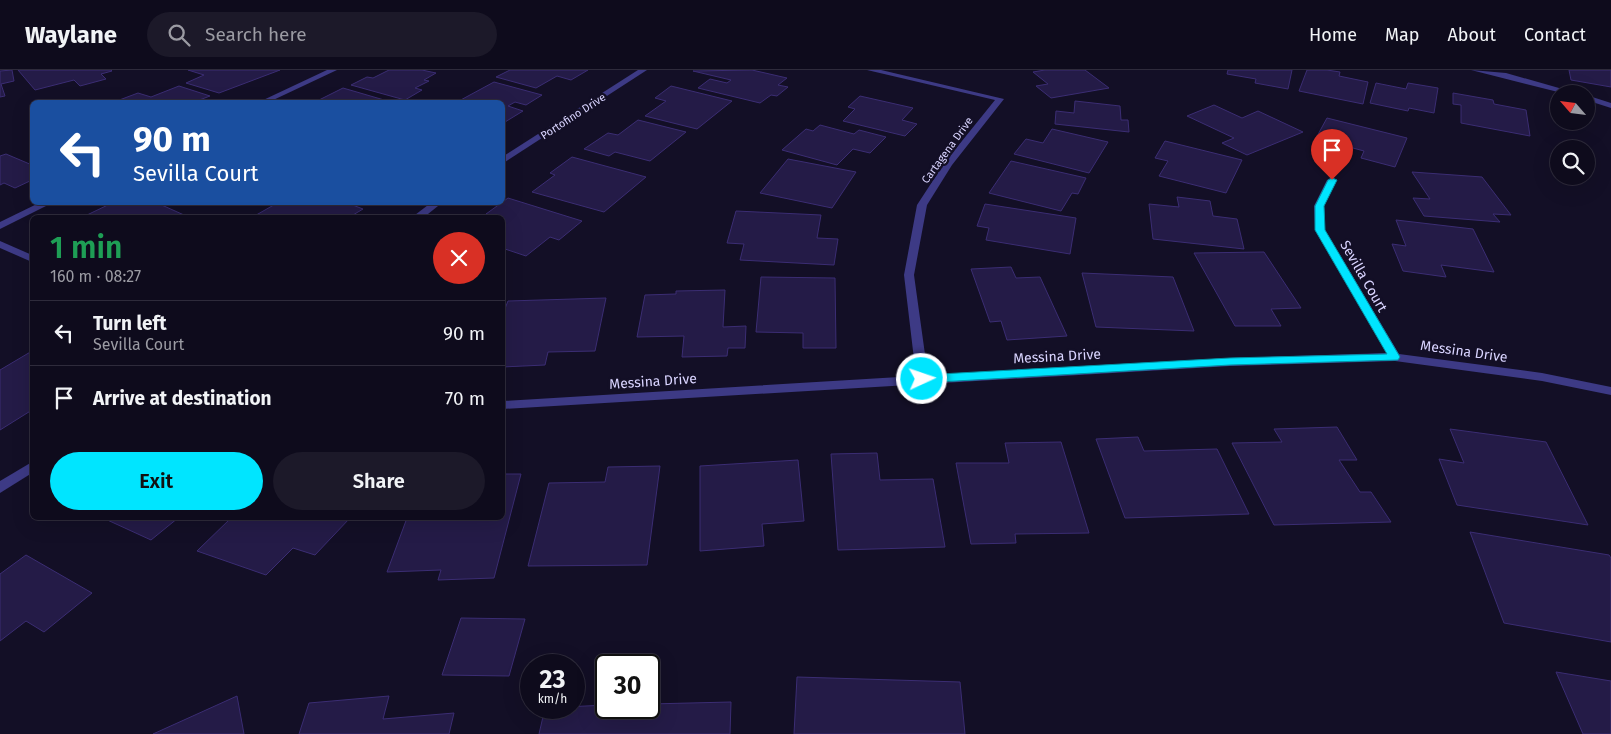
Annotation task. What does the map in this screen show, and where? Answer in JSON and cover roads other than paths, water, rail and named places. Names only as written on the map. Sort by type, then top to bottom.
[{"type":"street","points":[[267,100],[333,70]]},
{"type":"street","name":"Portofino Drive","points":[[505,159],[643,70]]},
{"type":"street","name":"Cartagena Drive","points":[[871,70],[1000,99],[948,164],[922,205],[909,275],[922,379]]},
{"type":"street","points":[[1475,70],[1506,73],[1550,86]]},
{"type":"street","points":[[1595,100],[1611,106]]},
{"type":"street","name":"Sevilla Court","points":[[1332,180],[1319,206],[1320,230],[1394,357]]},
{"type":"street","points":[[0,226],[44,205]]},
{"type":"street","points":[[420,215],[435,205]]},
{"type":"street","points":[[0,244],[30,258]]},
{"type":"street","name":"Messina Drive","points":[[505,405],[1230,362],[1394,357],[1542,377],[1611,391]]},
{"type":"street","points":[[0,488],[30,468]]}]
